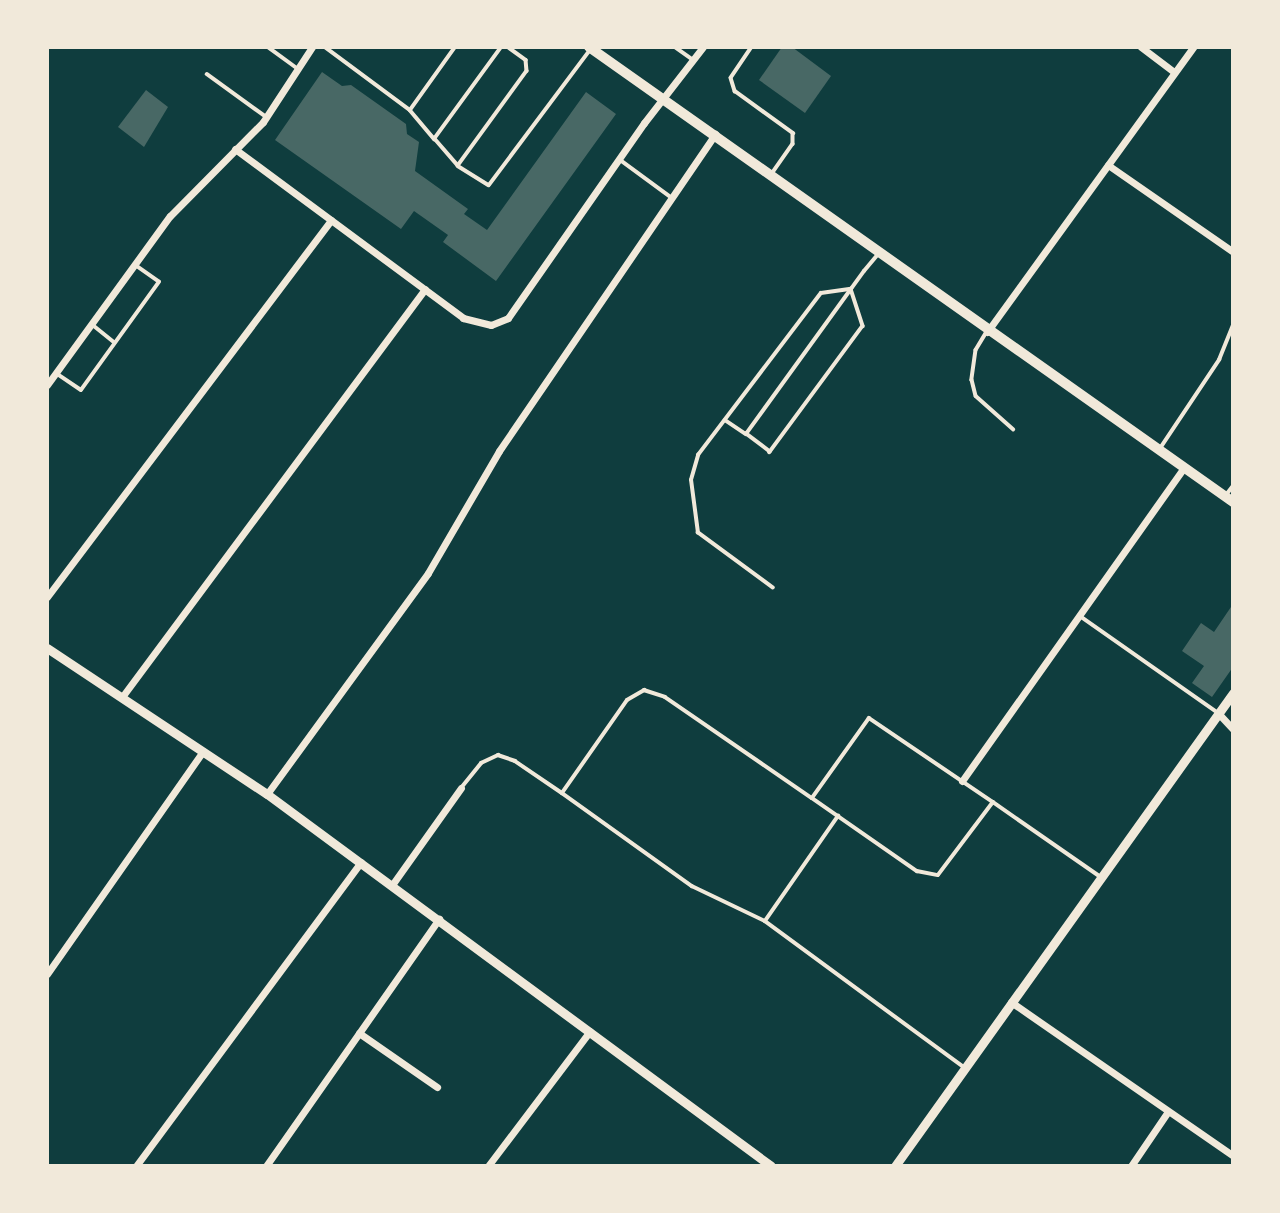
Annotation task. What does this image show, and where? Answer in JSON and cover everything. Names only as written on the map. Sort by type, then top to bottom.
[{"type":"main road","points":[[590,48],[665,98],[987,332],[1229,500]]},
{"type":"street","points":[[47,385],[188,194],[266,118],[312,47]]},
{"type":"street","points":[[235,149],[463,318],[491,325],[508,318],[619,159],[703,47]]},
{"type":"street","points":[[1140,47],[1174,72]]},
{"type":"street","points":[[987,332],[1193,47]]},
{"type":"street","points":[[267,794],[428,573],[499,451],[715,134]]},
{"type":"street","points":[[1108,165],[1233,252]]},
{"type":"street","points":[[47,597],[331,220]]},
{"type":"street","points":[[122,697],[425,289]]},
{"type":"street","points":[[962,780],[1183,469]]},
{"type":"street","points":[[47,648],[267,794],[771,1166]]},
{"type":"street","points":[[895,1166],[1233,693]]},
{"type":"street","points":[[1218,713],[1233,729]]},
{"type":"street","points":[[47,974],[204,751]]},
{"type":"street","points":[[392,885],[461,788]]},
{"type":"street","points":[[136,1166],[361,862]]},
{"type":"street","points":[[266,1166],[439,919]]},
{"type":"street","points":[[1012,1002],[1167,1113],[1233,1156]]},
{"type":"street","points":[[488,1166],[590,1031]]},
{"type":"street","points":[[359,1032],[437,1087]]},
{"type":"street","points":[[1132,1166],[1167,1113]]},
{"type":"lane","points":[[268,47],[298,69]]},
{"type":"lane","points":[[325,47],[410,110],[458,166],[482,184],[494,183],[590,48]]},
{"type":"lane","points":[[410,110],[454,47]]},
{"type":"lane","points":[[434,139],[501,47]]},
{"type":"lane","points":[[458,166],[527,71],[526,60],[508,47]]},
{"type":"lane","points":[[675,47],[693,61]]},
{"type":"lane","points":[[752,47],[731,78],[735,91],[793,133],[793,144],[771,176]]},
{"type":"lane","points":[[207,74],[266,118]]},
{"type":"lane","points":[[619,159],[672,198]]},
{"type":"lane","points":[[746,434],[879,253]]},
{"type":"lane","points":[[56,373],[81,390],[159,282],[135,265]]},
{"type":"lane","points":[[773,589],[698,533],[691,480],[698,455],[821,293],[851,289]]},
{"type":"lane","points":[[725,420],[770,452],[863,326],[851,289]]},
{"type":"lane","points":[[91,324],[115,342]]},
{"type":"lane","points":[[1158,451],[1219,360],[1233,326]]},
{"type":"lane","points":[[987,332],[972,365],[976,396],[1013,429]]},
{"type":"lane","points":[[1226,339],[1233,344]]},
{"type":"lane","points":[[1229,500],[1233,486]]},
{"type":"lane","points":[[1077,615],[1218,713]]},
{"type":"lane","points":[[562,793],[627,699],[643,690],[666,697],[917,871],[938,875],[993,802]]},
{"type":"lane","points":[[812,798],[869,718],[1103,878]]},
{"type":"lane","points":[[461,788],[481,763],[498,755],[515,761],[692,886],[765,920],[964,1067]]},
{"type":"lane","points":[[765,920],[838,816]]},
{"type":"building","points":[[782,47],[792,47],[831,76],[805,113],[759,80]]},
{"type":"building","points":[[322,72],[342,86],[351,85],[406,124],[407,134],[419,142],[415,171],[468,209],[464,214],[487,230],[586,92],[616,114],[496,281],[443,242],[448,235],[414,211],[401,229],[275,140]]},
{"type":"building","points":[[146,90],[168,107],[144,147],[118,127]]},
{"type":"building","points":[[1233,604],[1233,667],[1212,697],[1192,683],[1204,666],[1182,651],[1201,623],[1214,632]]}]
